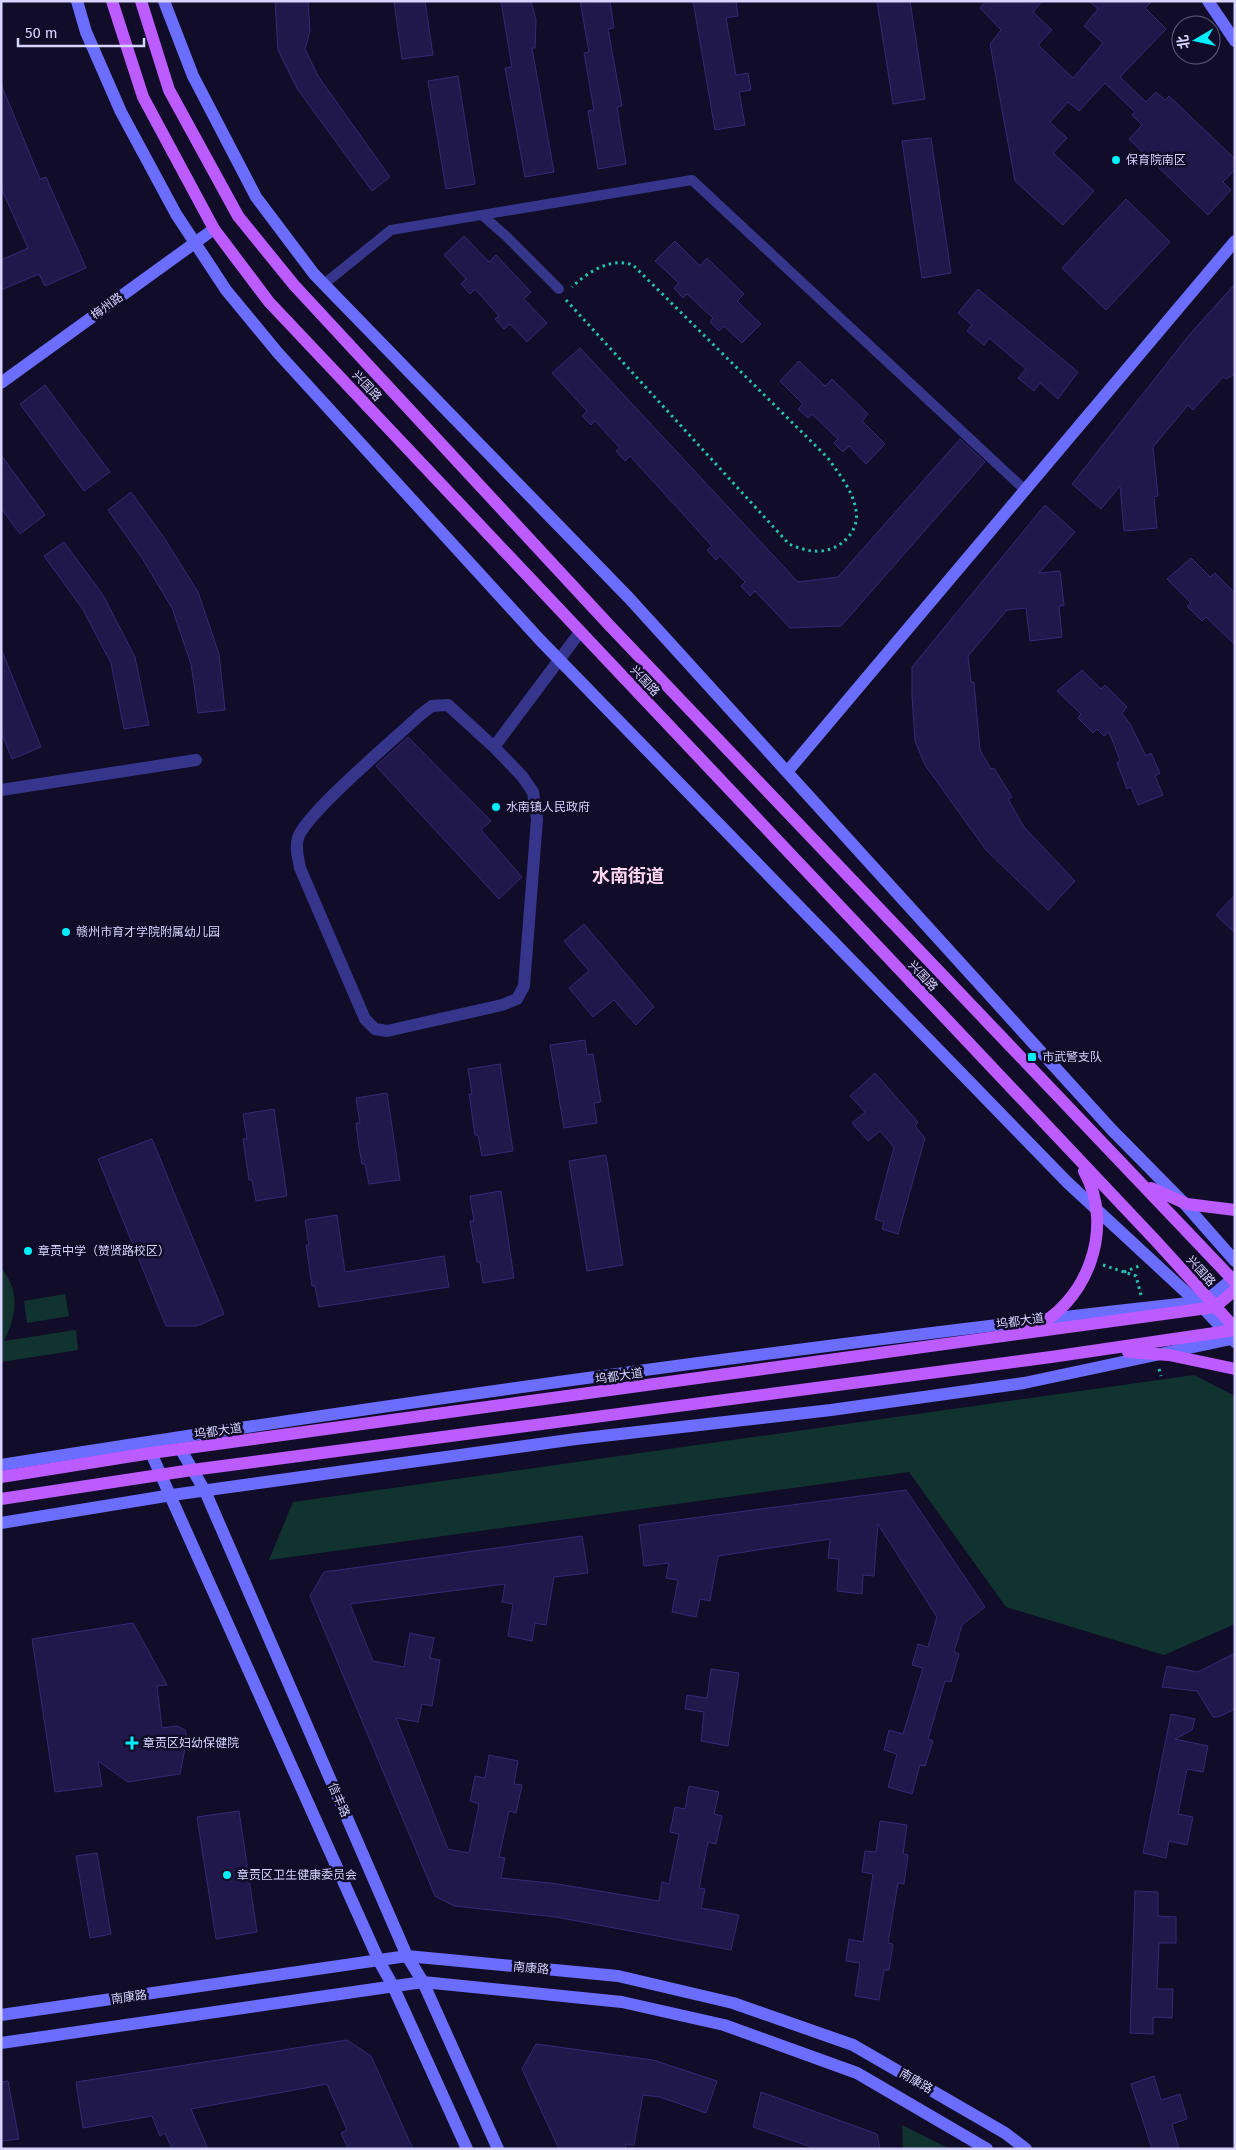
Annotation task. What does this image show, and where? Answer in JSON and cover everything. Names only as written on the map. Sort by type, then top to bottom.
[{"type":"main road","name":"兴国路","points":[[112,1],[144,97],[214,229],[269,302],[1077,1160],[1233,1335]]},
{"type":"main road","name":"兴国路","points":[[143,4],[169,90],[238,216],[294,285],[610,626],[1140,1181],[1234,1282]]},
{"type":"main road","points":[[1014,1336],[1050,1318],[1071,1298],[1091,1260],[1096,1236],[1096,1207],[1092,1189],[1077,1160]]},
{"type":"main road","points":[[1140,1181],[1183,1202],[1204,1208],[1235,1210]]},
{"type":"main road","points":[[1206,1304],[1234,1282]]},
{"type":"main road","name":"坞都大道","points":[[1,1477],[151,1454],[1014,1336],[1206,1304]]},
{"type":"main road","points":[[1,1500],[162,1474],[1050,1356],[1233,1335]]},
{"type":"main road","points":[[1050,1356],[1110,1351],[1161,1354],[1235,1369]]},
{"type":"street","points":[[76,1],[86,32],[121,112],[194,243],[226,290],[278,353],[559,660],[1068,1183],[1206,1304]]},
{"type":"street","points":[[164,1],[193,76],[256,197],[324,284],[629,598],[1112,1130],[1183,1202],[1235,1261]]},
{"type":"street","points":[[1208,1],[1235,41]]},
{"type":"street","name":"梅州路","points":[[1,384],[214,229]]},
{"type":"street","points":[[787,772],[1235,241]]},
{"type":"street","points":[[494,746],[580,632]]},
{"type":"street","points":[[448,705],[494,746],[522,776],[533,792],[537,819],[524,986],[517,999],[502,1005],[387,1031],[375,1029],[365,1019],[300,868],[296,849],[298,836],[320,808],[432,706],[448,705]]},
{"type":"street","points":[[1,790],[196,760]]},
{"type":"street","points":[[1,1465],[557,1381],[1050,1318],[1206,1304]]},
{"type":"street","points":[[1,1523],[205,1490],[576,1438],[831,1410],[1015,1384],[1161,1354],[1233,1335]]},
{"type":"street","name":"信丰路","points":[[181,1450],[205,1490],[407,1956],[423,1982],[498,2149]]},
{"type":"street","points":[[151,1454],[172,1495],[379,1961],[393,1986],[467,2149]]},
{"type":"street","name":"南康路","points":[[1,2016],[407,1956],[618,1976],[733,2002],[853,2045],[1005,2133],[1026,2149]]},
{"type":"street","name":"南康路","points":[[1,2043],[423,1982],[622,2002],[724,2025],[857,2073],[987,2149]]},
{"type":"lane","points":[[324,284],[391,230],[692,180],[1025,490]]},
{"type":"lane","points":[[482,215],[561,293]]},
{"type":"path","points":[[622,261],[633,265],[828,458],[849,490],[856,508],[857,522],[847,539],[820,552],[804,550],[789,544],[561,293],[584,276],[608,264],[622,261]]},
{"type":"path","points":[[1091,1260],[1136,1276]]},
{"type":"green space","points":[[1,1268],[12,1286],[15,1304],[14,1313],[4,1341],[76,1330],[78,1350],[1,1362]]},
{"type":"green space","points":[[65,1294],[69,1316],[27,1323],[24,1301]]},
{"type":"green space","points":[[1194,1375],[1235,1396],[1235,1624],[1164,1655],[1006,1607],[909,1472],[269,1560],[293,1502]]},
{"type":"green space","points":[[902,2125],[950,2149],[903,2149]]},
{"type":"building","points":[[275,1],[308,1],[310,31],[305,49],[318,76],[390,177],[372,191],[298,90],[278,50]]},
{"type":"building","points":[[394,1],[425,1],[433,55],[402,59]]},
{"type":"building","points":[[501,1],[531,1],[536,20],[535,48],[532,48],[554,172],[525,177],[505,68],[512,67]]},
{"type":"building","points":[[580,1],[610,1],[614,28],[608,29],[622,106],[617,107],[626,164],[598,169],[588,111],[594,110],[584,53],[589,52]]},
{"type":"building","points":[[693,1],[736,1],[738,16],[726,18],[736,75],[748,73],[751,90],[739,92],[745,125],[715,130]]},
{"type":"building","points":[[877,1],[910,1],[925,99],[893,104]]},
{"type":"building","points":[[986,1],[1042,1],[1033,12],[1052,30],[1038,45],[1073,78],[1103,43],[1084,26],[1098,9],[1089,1],[1152,1],[1145,8],[1166,29],[1120,77],[1146,102],[1156,92],[1165,100],[1169,96],[1235,159],[1235,169],[1223,182],[1231,190],[1208,215],[1129,139],[1142,125],[1132,115],[1135,112],[1105,83],[1079,111],[1068,102],[1050,122],[1067,138],[1053,153],[1094,191],[1063,225],[1015,181],[990,44],[1001,30],[980,8]]},
{"type":"building","points":[[458,76],[475,184],[446,189],[428,81]]},
{"type":"building","points":[[1,84],[40,179],[46,177],[86,268],[45,286],[39,274],[1,290],[1,260],[28,248],[1,188]]},
{"type":"building","points":[[931,138],[951,273],[922,278],[902,141]]},
{"type":"building","points":[[1126,199],[1170,242],[1106,310],[1062,268]]},
{"type":"building","points":[[464,236],[489,262],[496,255],[531,292],[524,299],[547,323],[527,342],[510,324],[504,329],[495,319],[499,316],[475,289],[470,294],[461,284],[466,279],[444,255]]},
{"type":"building","points":[[675,241],[700,266],[707,258],[744,294],[737,301],[761,324],[742,343],[724,326],[719,331],[710,322],[713,318],[687,294],[683,298],[674,288],[679,283],[655,261]]},
{"type":"building","points":[[1235,284],[1235,374],[1226,379],[1223,377],[1193,410],[1188,405],[1153,447],[1158,496],[1154,497],[1157,528],[1124,531],[1120,486],[1101,509],[1072,484],[1190,334]]},
{"type":"building","points":[[978,289],[1078,372],[1058,399],[1040,383],[1034,391],[1018,378],[1026,369],[989,338],[984,345],[967,331],[972,325],[958,313]]},
{"type":"building","points":[[580,348],[798,582],[838,577],[960,439],[985,462],[841,626],[790,628],[755,591],[750,596],[741,586],[745,582],[720,556],[716,560],[707,550],[712,546],[630,456],[625,461],[616,451],[620,448],[595,421],[591,425],[582,416],[587,411],[552,373]]},
{"type":"building","points":[[799,361],[825,386],[832,379],[868,414],[862,421],[885,444],[866,464],[849,446],[843,452],[834,443],[838,439],[812,414],[808,418],[798,409],[803,404],[780,381]]},
{"type":"building","points":[[45,385],[110,472],[84,491],[20,404]]},
{"type":"building","points":[[1,455],[45,515],[20,534],[1,508]]},
{"type":"building","points":[[131,492],[165,539],[198,592],[219,654],[225,710],[198,713],[191,664],[172,608],[142,558],[108,510]]},
{"type":"building","points":[[1045,505],[1075,532],[1039,573],[1060,571],[1064,605],[1059,606],[1062,637],[1030,641],[1026,608],[1007,610],[968,656],[971,682],[974,682],[980,750],[991,769],[994,768],[1012,797],[1008,799],[1024,827],[1075,881],[1048,910],[986,850],[925,765],[915,741],[912,695],[912,667]]},
{"type":"building","points":[[64,542],[103,595],[135,657],[149,725],[124,729],[111,663],[82,608],[44,556]]},
{"type":"building","points":[[1191,558],[1210,577],[1215,573],[1235,593],[1235,645],[1206,617],[1202,621],[1187,606],[1191,603],[1167,579]]},
{"type":"building","points":[[2,651],[41,747],[12,759],[1,732]]},
{"type":"building","points":[[1082,670],[1101,689],[1105,685],[1127,707],[1122,713],[1130,724],[1146,756],[1151,753],[1160,773],[1155,776],[1163,795],[1138,805],[1131,787],[1127,789],[1117,763],[1120,760],[1109,732],[1104,736],[1097,729],[1093,733],[1078,718],[1081,714],[1057,691]]},
{"type":"building","points":[[408,737],[491,821],[481,830],[522,877],[499,899],[376,766]]},
{"type":"building","points":[[1235,895],[1235,933],[1216,915]]},
{"type":"building","points":[[584,924],[654,1007],[636,1025],[614,1000],[593,1017],[569,988],[589,971],[564,941]]},
{"type":"building","points":[[585,1040],[587,1055],[593,1054],[601,1102],[594,1103],[597,1123],[564,1128],[550,1045]]},
{"type":"building","points":[[500,1064],[513,1151],[482,1156],[478,1135],[475,1135],[469,1094],[472,1094],[468,1069]]},
{"type":"building","points":[[875,1073],[918,1122],[915,1126],[925,1138],[898,1234],[882,1229],[884,1222],[875,1219],[894,1147],[880,1131],[868,1141],[852,1123],[865,1112],[850,1096]]},
{"type":"building","points":[[387,1093],[400,1180],[369,1184],[365,1164],[362,1164],[359,1147],[356,1123],[360,1123],[356,1098]]},
{"type":"building","points":[[274,1109],[287,1196],[256,1201],[252,1180],[249,1180],[243,1139],[247,1139],[243,1114]]},
{"type":"building","points":[[152,1139],[224,1314],[197,1326],[166,1326],[98,1159]]},
{"type":"building","points":[[606,1155],[623,1265],[587,1271],[569,1161]]},
{"type":"building","points":[[501,1191],[514,1278],[483,1283],[480,1262],[477,1262],[470,1221],[474,1221],[470,1196]]},
{"type":"building","points":[[337,1215],[345,1272],[444,1256],[449,1287],[319,1307],[315,1286],[312,1286],[306,1245],[309,1245],[305,1220]]},
{"type":"building","points":[[906,1490],[985,1607],[962,1625],[954,1652],[959,1654],[951,1682],[945,1681],[928,1739],[933,1741],[925,1766],[920,1765],[912,1794],[888,1787],[897,1754],[884,1750],[889,1730],[903,1734],[923,1668],[912,1665],[918,1644],[928,1647],[937,1617],[878,1524],[874,1576],[863,1575],[862,1594],[837,1591],[839,1559],[828,1558],[830,1539],[718,1556],[710,1601],[700,1599],[696,1617],[672,1612],[678,1580],[666,1578],[669,1563],[644,1566],[639,1525]]},
{"type":"building","points":[[582,1536],[588,1573],[554,1577],[546,1625],[535,1623],[532,1641],[508,1636],[513,1604],[502,1602],[505,1584],[350,1604],[373,1661],[404,1667],[410,1633],[434,1638],[430,1658],[440,1660],[432,1706],[422,1704],[418,1722],[396,1718],[448,1849],[469,1853],[479,1804],[470,1801],[475,1776],[485,1778],[489,1755],[518,1761],[514,1784],[522,1785],[516,1813],[509,1811],[499,1857],[505,1858],[501,1878],[558,1884],[659,1901],[662,1882],[669,1884],[679,1834],[670,1832],[675,1807],[685,1809],[689,1786],[719,1792],[714,1814],[722,1816],[716,1844],[708,1842],[699,1888],[705,1889],[701,1908],[739,1915],[731,1950],[556,1917],[454,1906],[435,1896],[310,1596],[324,1572]]},
{"type":"building","points":[[133,1623],[167,1685],[157,1686],[162,1728],[177,1726],[185,1730],[187,1738],[180,1774],[128,1782],[98,1761],[102,1786],[55,1792],[32,1639]]},
{"type":"building","points":[[1235,1653],[1235,1709],[1218,1717],[1213,1717],[1197,1691],[1162,1687],[1167,1666],[1198,1672]]},
{"type":"building","points":[[711,1669],[739,1673],[728,1746],[701,1741],[704,1712],[685,1709],[687,1695],[707,1698]]},
{"type":"building","points":[[1171,1714],[1195,1719],[1192,1730],[1175,1739],[1208,1746],[1203,1772],[1187,1769],[1178,1814],[1193,1817],[1187,1845],[1169,1841],[1166,1858],[1143,1853]]},
{"type":"building","name":"章贡区卫生健康委员会","points":[[239,1811],[257,1932],[216,1939],[197,1817]]},
{"type":"building","points":[[880,1821],[907,1825],[903,1854],[908,1855],[904,1884],[898,1883],[888,1943],[893,1944],[889,1970],[884,1970],[879,2000],[855,1996],[860,1963],[846,1961],[849,1939],[863,1942],[873,1874],[862,1872],[865,1851],[876,1852]]},
{"type":"building","points":[[97,1853],[111,1934],[90,1938],[76,1856]]},
{"type":"building","points":[[1135,1891],[1158,1892],[1158,1916],[1176,1917],[1176,1943],[1159,1943],[1157,1989],[1173,1989],[1172,2018],[1153,2017],[1153,2034],[1130,2033]]},
{"type":"building","points":[[347,2040],[371,2056],[413,2149],[348,2149],[341,2133],[347,2130],[327,2084],[191,2109],[208,2149],[172,2149],[165,2133],[160,2136],[152,2116],[83,2128],[76,2082]]},
{"type":"building","points":[[536,2044],[653,2060],[717,2081],[706,2113],[660,2097],[643,2095],[634,2145],[626,2144],[625,2149],[559,2149],[522,2069]]},
{"type":"building","points":[[1154,2076],[1161,2100],[1180,2094],[1187,2119],[1172,2124],[1179,2149],[1152,2149],[1131,2084]]},
{"type":"building","points":[[8,2081],[19,2139],[1,2141],[1,2082]]},
{"type":"building","points":[[761,2092],[877,2134],[880,2149],[817,2149],[753,2127]]},
{"type":"place","name":"保育院南区","points":[[1116,160]]},
{"type":"place","name":"水南镇人民政府","points":[[496,807]]},
{"type":"place","name":"赣州市育才学院附属幼儿园","points":[[66,932]]},
{"type":"place","name":"市武警支队","points":[[1032,1057]]},
{"type":"place","name":"章贡中学（赞贤路校区）","points":[[28,1251]]},
{"type":"place","name":"章贡区妇幼保健院","points":[[132,1743]]},
{"type":"place","name":"章贡区卫生健康委员会","points":[[227,1875]]},
{"type":"district","name":"水南街道","points":[[628,876]]}]
